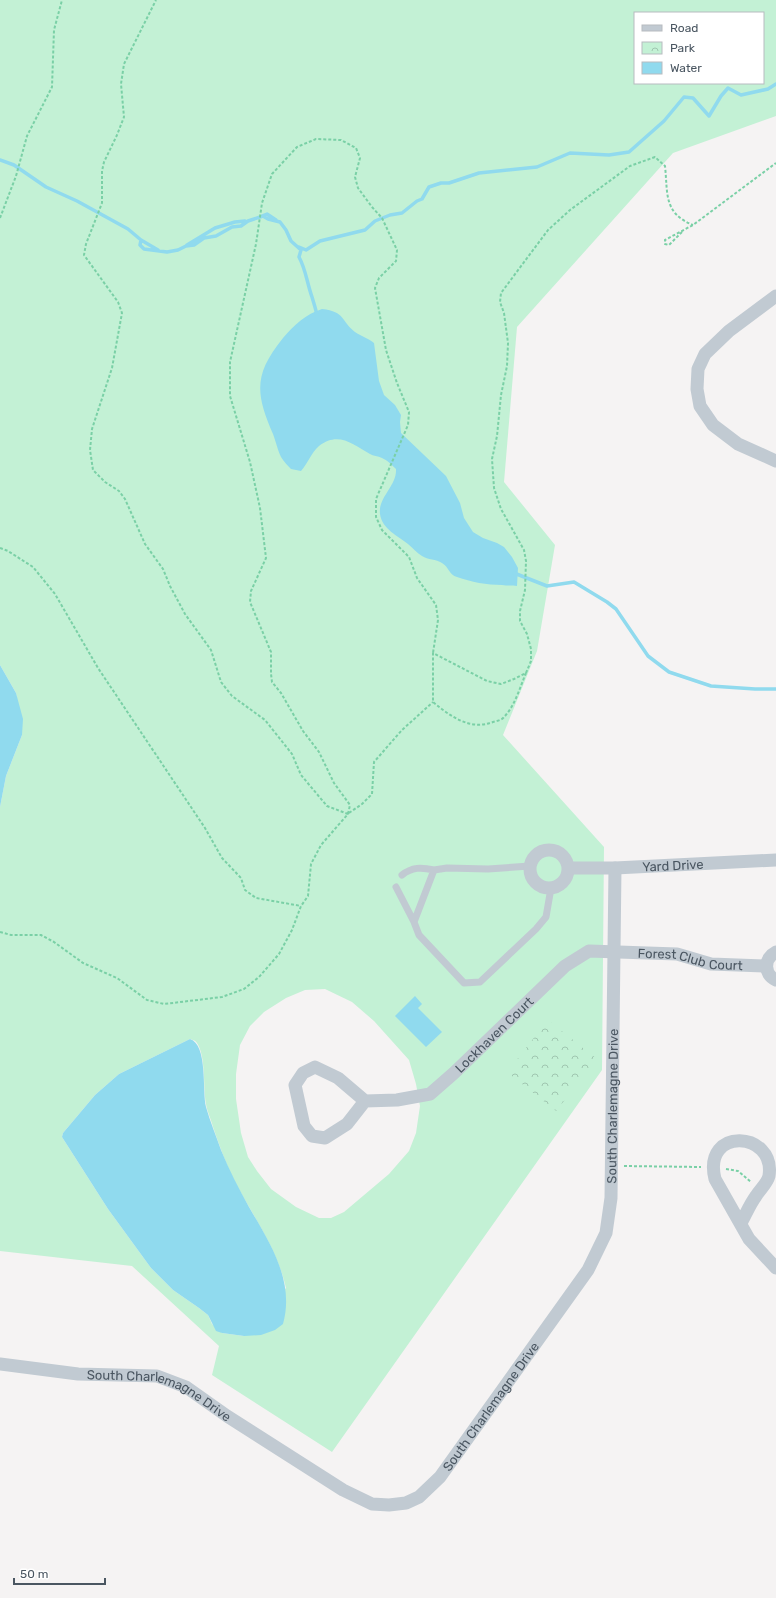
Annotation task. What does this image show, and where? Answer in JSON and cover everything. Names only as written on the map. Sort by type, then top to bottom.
[{"type":"street","points":[[776,296],[729,331],[705,354],[698,369],[697,389],[700,406],[713,425],[738,444],[776,461]]},
{"type":"street","points":[[553,849],[564,856],[569,868],[565,880],[561,884],[551,888],[542,887],[536,884],[532,878],[530,866],[535,855],[541,851],[553,849]]},
{"type":"street","name":"Yard Drive","points":[[569,868],[615,868],[776,860]]},
{"type":"street","name":"South Charlemagne Drive","points":[[0,1364],[78,1374],[157,1376],[186,1387],[227,1416],[338,1487],[372,1504],[389,1506],[406,1503],[419,1497],[440,1477],[588,1270],[606,1233],[612,1198],[615,868]]},
{"type":"street","name":"Lockhaven Court","points":[[365,1101],[397,1100],[430,1094],[454,1073],[565,966],[589,951],[615,951]]},
{"type":"street","name":"Forest Club Court","points":[[615,951],[676,954],[722,966],[766,966]]},
{"type":"street","points":[[776,952],[770,956],[766,966],[770,976],[776,980]]},
{"type":"street","points":[[315,1067],[338,1078],[365,1101],[347,1124],[325,1138],[312,1136],[304,1126],[295,1085],[303,1073],[315,1067]]},
{"type":"street","points":[[741,1223],[755,1197],[768,1180],[770,1169],[769,1160],[764,1151],[757,1144],[749,1140],[731,1142],[722,1147],[717,1154],[713,1171],[715,1179],[749,1239],[776,1268]]},
{"type":"lane","points":[[402,875],[409,869],[422,867],[434,870],[447,868],[488,869],[530,866]]},
{"type":"lane","points":[[414,922],[434,870]]},
{"type":"lane","points":[[396,887],[414,922],[419,936],[464,983],[480,982],[536,929],[546,917],[551,888]]},
{"type":"path","points":[[0,218],[16,176],[27,136],[52,87],[54,30],[62,0]]},
{"type":"path","points":[[156,0],[124,64],[121,84],[124,117],[104,162],[102,170],[102,203],[88,238],[84,256],[118,302],[122,313],[112,368],[92,429],[90,450],[92,470],[105,482],[119,491],[125,499],[145,544],[163,569],[185,614],[211,650],[221,682],[232,696],[265,720],[292,754],[301,775],[327,806],[349,814]]},
{"type":"path","points":[[0,932],[12,935],[41,935],[54,942],[83,963],[117,978],[147,1000],[164,1004],[188,1002],[222,997],[244,990],[259,977],[279,954],[292,930],[301,906],[308,896],[311,864],[321,845],[349,814],[372,794],[374,762],[402,730],[433,702],[433,653],[438,620],[436,605],[417,578],[409,556],[382,530],[376,517],[376,499],[408,425],[409,412],[386,350],[375,288],[379,278],[396,261],[397,250],[382,218],[358,188],[355,177],[360,158],[356,148],[341,140],[316,139],[297,147],[282,162],[272,174],[264,197],[256,244],[230,362],[230,396],[250,462],[260,508],[266,558],[251,591],[250,602],[271,652],[272,682],[281,693],[303,731],[318,752],[334,783],[350,805],[349,814]]},
{"type":"path","points":[[433,702],[447,713],[466,724],[486,725],[504,718],[512,705],[531,661],[531,649],[520,621],[520,611],[525,590],[526,561],[524,550],[501,509],[494,488],[492,459],[497,436],[501,395],[507,366],[508,343],[504,314],[500,302],[501,293],[548,230],[570,210],[630,166],[648,159],[655,157],[665,166],[666,196],[671,207],[682,221],[693,225]]},
{"type":"path","points":[[682,232],[669,244],[665,244],[665,240],[693,225],[776,163]]},
{"type":"path","points":[[0,548],[8,551],[33,567],[54,594],[98,668],[205,828],[222,858],[240,878],[245,890],[256,898],[301,906]]},
{"type":"path","points":[[433,653],[487,681],[501,684],[514,680],[526,673]]},
{"type":"path","points":[[618,1166],[706,1167]]},
{"type":"path","points":[[721,1168],[738,1171],[755,1186]]},
{"type":"green space","points":[[0,0],[776,0],[776,116],[673,153],[517,327],[504,482],[555,545],[537,651],[503,735],[604,847],[602,1070],[332,1452],[212,1375],[219,1346],[132,1266],[0,1251],[0,807],[6,776],[22,735],[16,693],[0,665]],"holes":[[[325,989],[352,1002],[374,1021],[409,1060],[416,1084],[420,1106],[416,1133],[409,1151],[389,1174],[344,1212],[331,1218],[319,1218],[296,1207],[271,1189],[248,1157],[241,1133],[236,1099],[236,1074],[240,1045],[250,1026],[264,1012],[286,998],[305,990]],[[190,1039],[194,1040],[200,1049],[207,1107],[227,1166],[277,1259],[286,1288],[244,1336],[222,1333],[212,1324],[208,1315],[173,1290],[151,1268],[108,1209],[62,1137],[63,1133],[95,1095],[119,1074]]]},
{"type":"green space","points":[[548,1020],[597,1059],[556,1111],[507,1072]]},
{"type":"water","points":[[322,309],[330,310],[339,314],[350,328],[374,343],[379,381],[384,395],[395,405],[401,415],[401,433],[446,476],[460,503],[464,518],[473,532],[504,547],[512,557],[518,568],[517,586],[479,583],[454,576],[442,563],[422,556],[387,528],[381,519],[380,508],[384,497],[394,481],[396,469],[384,459],[371,455],[351,443],[339,439],[326,442],[319,446],[301,471],[291,469],[282,459],[263,407],[260,384],[262,373],[267,362],[287,333],[306,317]]},
{"type":"water","points":[[0,665],[16,693],[23,719],[22,735],[6,776],[0,807]]},
{"type":"water","points":[[415,996],[422,1004],[418,1008],[442,1032],[426,1047],[395,1016]]},
{"type":"water","points":[[190,1039],[196,1043],[200,1050],[206,1107],[221,1150],[227,1165],[249,1207],[265,1234],[283,1278],[286,1293],[286,1308],[283,1324],[275,1330],[261,1335],[244,1336],[216,1331],[208,1315],[173,1290],[151,1268],[108,1209],[62,1137],[63,1133],[95,1095],[119,1074]]},
{"type":"waterway","points":[[299,247],[306,250],[320,241],[365,230],[375,221],[390,215],[402,213],[417,201],[422,199],[429,187],[441,183],[449,183],[479,173],[537,167],[570,153],[609,155],[629,152],[664,121],[684,97],[693,98],[709,116],[721,96],[728,88],[741,95],[768,89],[776,84]]},
{"type":"waterway","points":[[0,160],[14,165],[46,187],[77,201],[128,229],[141,240],[158,250]]},
{"type":"waterway","points":[[262,216],[267,214],[276,220]]},
{"type":"waterway","points":[[141,240],[140,245],[144,249],[167,252],[194,245],[204,238],[216,236],[232,227],[241,226],[248,221],[263,216],[280,222],[291,241],[301,250],[299,257],[305,272],[317,316]]},
{"type":"waterway","points":[[187,245],[215,228],[235,222],[245,221]]},
{"type":"waterway","points":[[514,573],[547,586],[574,582],[607,602],[616,609],[648,656],[669,672],[711,686],[776,689]]}]
